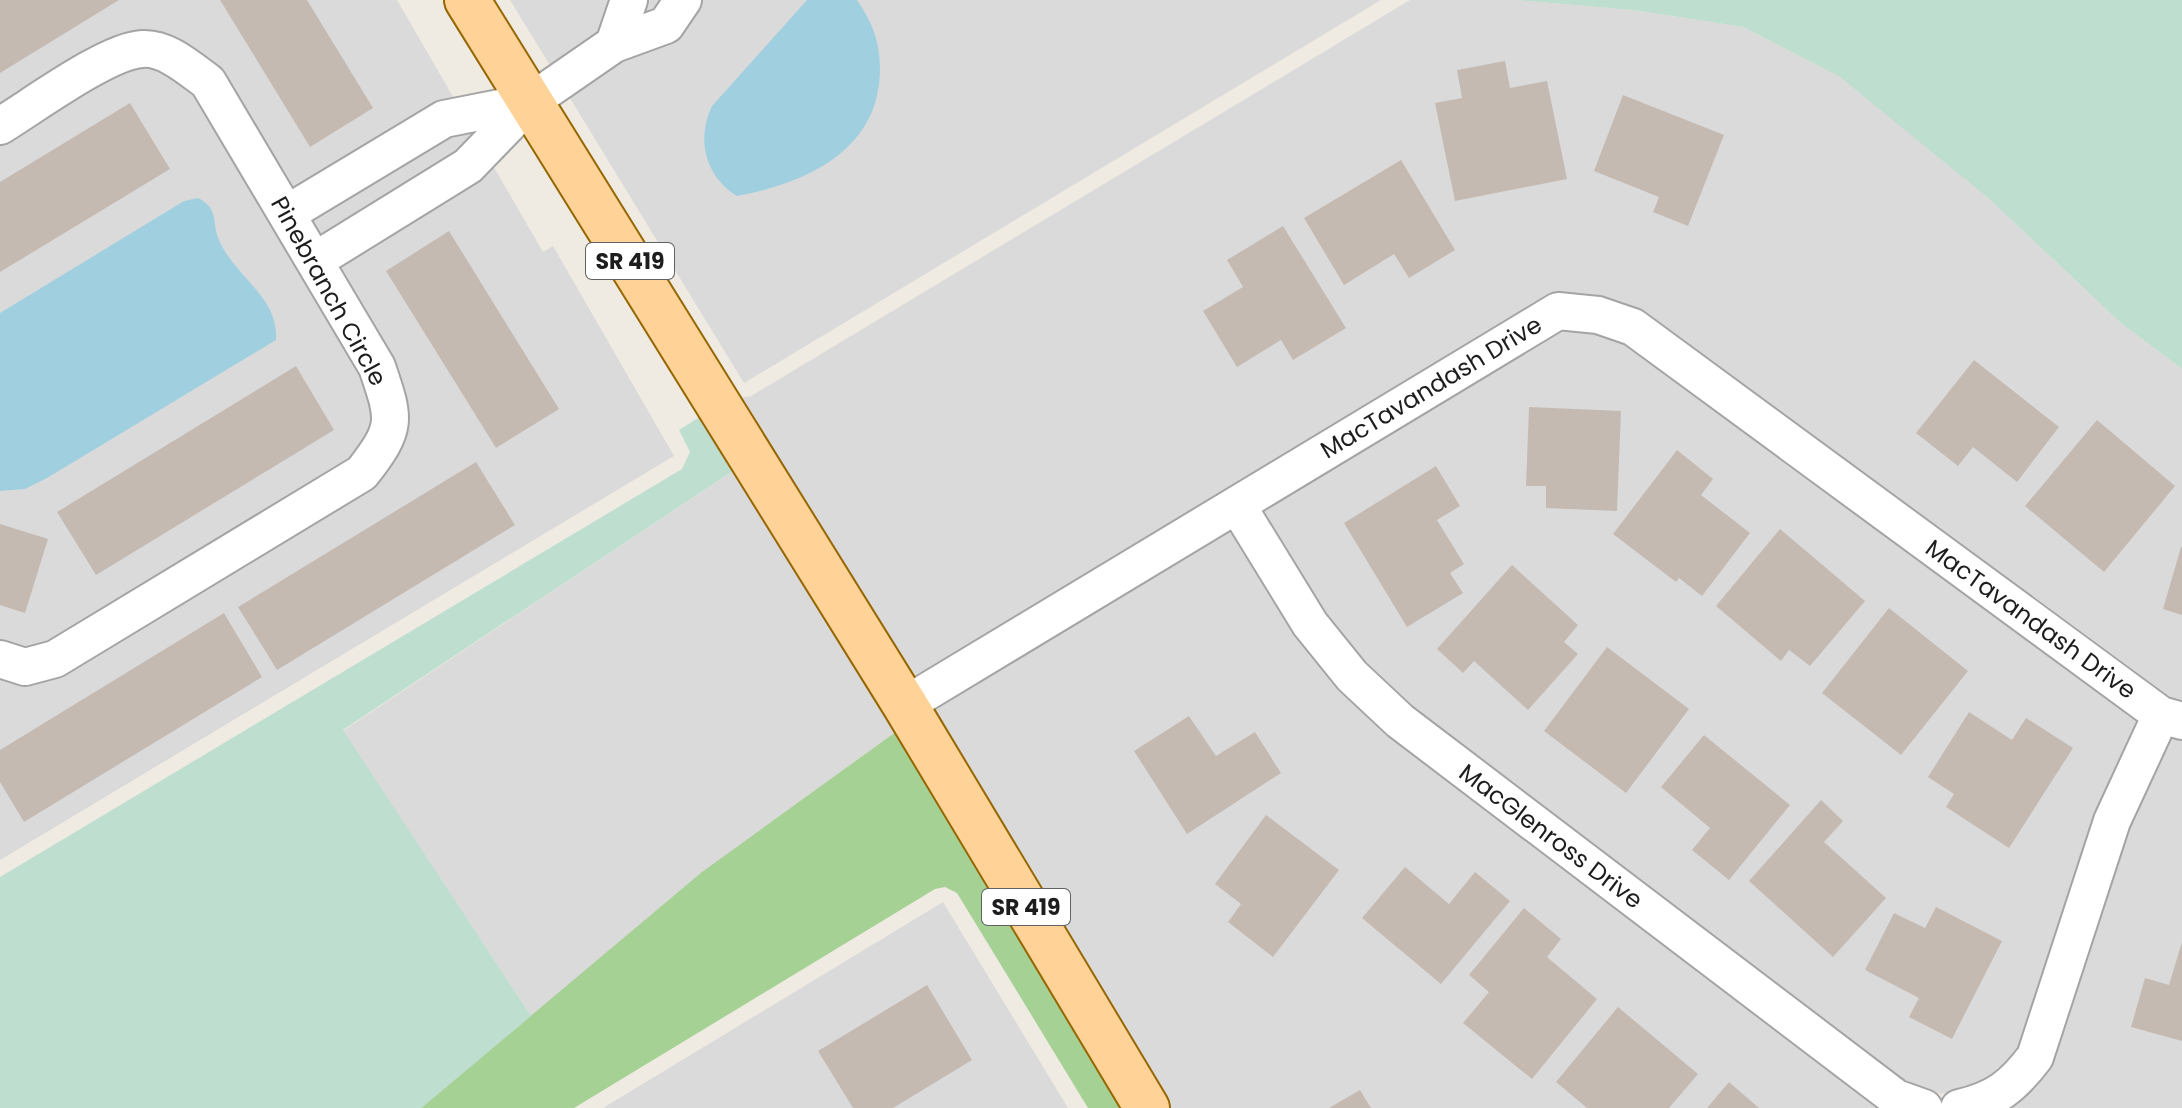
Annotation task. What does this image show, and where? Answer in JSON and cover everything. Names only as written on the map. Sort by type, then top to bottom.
[{"type":"main road","name":"SR 419","points":[[467,0],[905,705],[1147,1108]]},
{"type":"street","points":[[614,44],[629,0]]},
{"type":"street","points":[[316,260],[468,166],[530,102],[614,44],[666,25],[683,0]]},
{"type":"street","name":"Pinebranch Circle","points":[[0,126],[112,58],[144,48],[178,59],[208,82],[288,213],[377,367],[391,409],[386,442],[362,473],[55,659],[25,667],[0,659]]},
{"type":"street","points":[[288,213],[444,119],[530,102]]},
{"type":"street","points":[[379,158],[407,204]]},
{"type":"street","name":"MacTavandash Drive","points":[[905,705],[1558,311],[1598,315],[1633,327],[2172,718]]},
{"type":"street","name":"MacGlenross Drive","points":[[1237,505],[1310,624],[1352,676],[1400,721],[1896,1098],[1924,1108]]},
{"type":"street","points":[[1959,1108],[1977,1104],[2013,1085],[2035,1057],[2112,821],[2172,718]]},
{"type":"shaded area","points":[[0,0],[397,0],[543,252],[553,246],[674,456],[0,860]]},
{"type":"shaded area","points":[[510,0],[1381,0],[744,383]]},
{"type":"shaded area","points":[[1410,0],[1514,0],[1633,10],[1743,27],[1840,77],[1987,197],[2122,324],[2182,369],[2182,702],[2172,698],[1646,312],[1606,298],[1562,293],[1511,316],[912,680],[738,398],[751,396]]},
{"type":"shaded area","points":[[1560,329],[1592,333],[1622,343],[2138,721],[2094,818],[2017,1050],[2001,1072],[1972,1087],[1941,1094],[1907,1082],[1414,707],[1367,663],[1326,613],[1263,509]]},
{"type":"shaded area","points":[[736,469],[897,731],[703,872],[531,1016],[343,731]]},
{"type":"shaded area","points":[[1229,530],[1294,636],[1336,688],[1386,735],[1876,1108],[1172,1108],[930,710]]},
{"type":"shaded area","points":[[2171,737],[2182,740],[2182,1108],[2007,1108],[2028,1095],[2050,1066],[2129,826]]},
{"type":"shaded area","points":[[943,902],[1068,1108],[603,1108]]},
{"type":"green space","points":[[1514,0],[2182,0],[2182,369],[2122,324],[1987,197],[1840,77],[1743,27],[1633,10]]},
{"type":"green space","points":[[703,415],[736,469],[343,730],[531,1016],[421,1108],[0,1108],[0,877],[682,469],[690,452],[679,430]]},
{"type":"green space","points":[[897,731],[1124,1108],[1088,1108],[957,893],[945,887],[935,889],[574,1108],[421,1108],[702,872]]},
{"type":"water","points":[[807,0],[857,0],[871,24],[879,50],[877,97],[868,121],[835,158],[789,182],[737,196],[717,178],[706,156],[707,119],[712,106]]},
{"type":"water","points":[[198,198],[212,211],[219,240],[226,253],[271,311],[276,340],[47,478],[25,489],[0,491],[0,313],[184,201]]},
{"type":"building","points":[[0,0],[119,0],[0,73]]},
{"type":"building","points":[[220,0],[307,0],[373,108],[310,147]]},
{"type":"building","points":[[1505,61],[1510,88],[1547,81],[1567,179],[1455,201],[1435,103],[1462,98],[1457,70]]},
{"type":"building","points":[[1623,95],[1724,135],[1688,226],[1653,212],[1659,197],[1594,171]]},
{"type":"building","points":[[130,103],[170,169],[0,272],[0,182]]},
{"type":"building","points":[[1401,160],[1455,250],[1409,278],[1394,254],[1344,285],[1304,218]]},
{"type":"building","points":[[1283,226],[1346,328],[1293,360],[1281,340],[1237,367],[1203,311],[1243,287],[1227,260]]},
{"type":"building","points":[[449,231],[559,409],[496,448],[386,271]]},
{"type":"building","points":[[1974,360],[2059,427],[2017,482],[1973,447],[1958,466],[1916,433]]},
{"type":"building","points":[[296,366],[334,430],[96,575],[57,512]]},
{"type":"building","points":[[1529,407],[1621,411],[1617,511],[1546,508],[1546,486],[1526,486]]},
{"type":"building","points":[[2097,420],[2175,486],[2104,572],[2025,506]]},
{"type":"building","points":[[1677,450],[1713,479],[1701,495],[1750,533],[1702,596],[1679,578],[1676,582],[1613,534]]},
{"type":"building","points":[[476,462],[515,525],[277,670],[238,607]]},
{"type":"building","points":[[1436,466],[1460,506],[1437,520],[1464,564],[1450,573],[1463,593],[1407,627],[1344,523]]},
{"type":"building","points":[[0,524],[48,539],[25,613],[0,605]]},
{"type":"building","points":[[1780,529],[1865,601],[1810,666],[1789,650],[1781,661],[1716,606]]},
{"type":"building","points":[[2182,547],[2182,615],[2163,609]]},
{"type":"building","points":[[1512,565],[1578,625],[1564,642],[1578,654],[1528,710],[1474,661],[1463,673],[1437,649]]},
{"type":"building","points":[[1889,608],[1968,671],[1901,755],[1822,693]]},
{"type":"building","points":[[224,613],[262,677],[24,822],[0,782],[0,750]]},
{"type":"building","points":[[1607,647],[1689,709],[1626,793],[1544,731]]},
{"type":"building","points":[[1969,712],[2012,740],[2026,718],[2073,748],[2009,848],[1946,807],[1954,794],[1928,777]]},
{"type":"building","points":[[1189,716],[1216,756],[1255,732],[1281,773],[1187,834],[1134,751]]},
{"type":"building","points":[[1704,735],[1790,805],[1729,880],[1692,850],[1710,828],[1661,787]]},
{"type":"building","points":[[1821,800],[1843,821],[1824,842],[1886,898],[1833,957],[1749,881]]},
{"type":"building","points":[[1266,815],[1339,870],[1273,957],[1228,922],[1241,904],[1215,884]]},
{"type":"building","points":[[1405,867],[1449,904],[1475,872],[1510,901],[1441,984],[1362,918]]},
{"type":"building","points":[[1936,907],[2002,941],[1952,1039],[1909,1017],[1919,998],[1865,970],[1894,913],[1925,928]]},
{"type":"building","points":[[1524,908],[1561,939],[1547,957],[1597,999],[1532,1079],[1463,1023],[1489,992],[1469,975]]},
{"type":"building","points":[[2182,942],[2182,1041],[2131,1027],[2145,978],[2169,985]]},
{"type":"building","points":[[927,985],[972,1060],[893,1108],[853,1108],[818,1051]]},
{"type":"building","points":[[1618,1007],[1698,1074],[1669,1108],[1587,1108],[1556,1082]]},
{"type":"building","points":[[1729,1082],[1759,1108],[1707,1108]]},
{"type":"building","points":[[1360,1090],[1371,1108],[1329,1108]]}]
